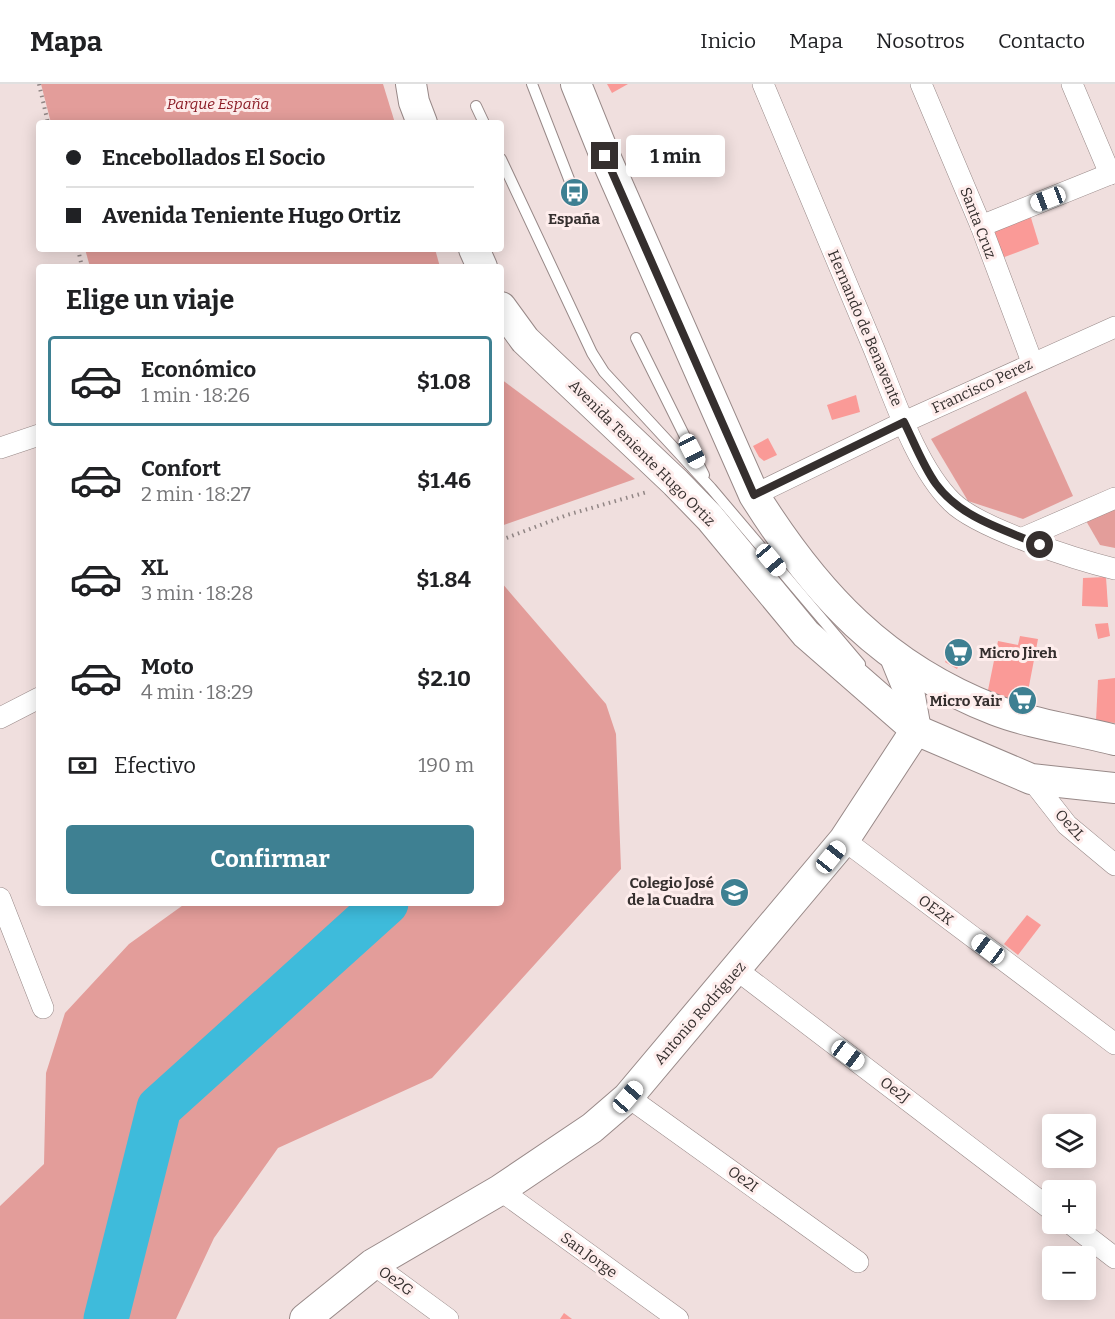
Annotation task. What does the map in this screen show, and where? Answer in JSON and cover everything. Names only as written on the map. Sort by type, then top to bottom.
[{"type":"main road","points":[[411,84],[414,102],[421,120]]},
{"type":"main road","points":[[576,84],[605,156],[754,495],[784,544],[820,589],[852,623],[896,659],[946,689],[997,711],[1115,740]]},
{"type":"main road","name":"Avenida Teniente Hugo Ortiz","points":[[504,311],[525,340],[710,518],[806,634],[916,730],[1031,779],[1115,788]]},
{"type":"main road","points":[[896,659],[909,691],[916,730]]},
{"type":"main road","name":"Antonio Rodríguez","points":[[304,1319],[373,1264],[500,1190],[592,1128],[628,1097],[844,840],[916,730]]},
{"type":"street","name":"Hernando de Benavente","points":[[763,84],[904,422],[935,483],[953,504],[977,519],[1073,559],[1115,569]]},
{"type":"street","name":"Santa Cruz","points":[[921,84],[981,226],[1032,362]]},
{"type":"street","points":[[981,226],[1112,173],[1072,84]]},
{"type":"street","name":"Francisco Perez","points":[[754,495],[1032,362],[1115,327]]},
{"type":"street","points":[[0,448],[36,436]]},
{"type":"street","points":[[1023,538],[1115,498]]},
{"type":"street","points":[[0,718],[36,700]]},
{"type":"street","name":"Oe2L","points":[[1031,779],[1067,825],[1115,865]]},
{"type":"street","name":"OE2K","points":[[844,840],[1115,1044]]},
{"type":"street","points":[[0,898],[43,1008]]},
{"type":"street","name":"Oe2J","points":[[737,970],[1042,1203]]},
{"type":"street","name":"Oe2I","points":[[628,1097],[858,1262]]},
{"type":"street","name":"San Jorge","points":[[500,1190],[678,1319]]},
{"type":"street","points":[[1084,1234],[1115,1258]]},
{"type":"street","name":"Oe2G","points":[[373,1264],[448,1319]]},
{"type":"lane","points":[[532,84],[574,192]]},
{"type":"lane","points":[[476,105],[483,120]]},
{"type":"lane","points":[[504,165],[598,362],[711,489],[837,637],[904,706],[916,730]]},
{"type":"lane","points":[[636,338],[711,489]]},
{"type":"path","points":[[39,84],[47,120]]},
{"type":"path","points":[[504,539],[567,515],[676,483]]},
{"type":"green space","name":"Parque España","points":[[41,84],[383,84],[394,120],[50,120]]},
{"type":"green space","points":[[86,252],[436,252],[439,264],[89,264]]},
{"type":"green space","points":[[504,381],[635,479],[504,525]]},
{"type":"green space","points":[[1026,391],[1073,496],[1023,519],[968,501],[931,439]]},
{"type":"green space","points":[[1115,507],[1115,548],[1100,545],[1085,519]]},
{"type":"green space","points":[[504,585],[606,704],[616,734],[621,869],[432,1078],[278,1148],[214,1238],[176,1319],[0,1319],[0,1206],[44,1164],[46,1073],[65,1013],[129,944],[182,906],[504,906]]},
{"type":"building","points":[[607,84],[628,84],[612,93]]},
{"type":"building","points":[[1028,208],[1039,244],[994,261],[981,228]]},
{"type":"building","points":[[856,395],[860,412],[832,420],[827,405]]},
{"type":"building","points":[[768,438],[777,455],[764,461],[753,446]]},
{"type":"building","points":[[1106,577],[1108,607],[1082,606],[1083,578]]},
{"type":"building","points":[[1108,623],[1110,636],[1098,639],[1095,624]]},
{"type":"building","points":[[1020,636],[1038,639],[1025,707],[986,700],[998,641],[1018,645]]},
{"type":"building","name":"Micro Jireh","points":[[959,638],[971,645],[957,669],[945,662]]},
{"type":"building","points":[[1115,678],[1115,723],[1096,721],[1098,680]]},
{"type":"building","points":[[1027,915],[1041,925],[1018,955],[1004,944]]},
{"type":"building","points":[[564,1313],[572,1319],[560,1319]]},
{"type":"waterway","points":[[106,1319],[159,1108],[383,906]]},
{"type":"place","name":"España","points":[[574,192]]},
{"type":"place","name":"Micro Jireh","points":[[958,653]]},
{"type":"place","name":"Micro Yair","points":[[1023,701]]},
{"type":"place","name":"Colegio José de la Cuadra","points":[[735,892]]},
{"type":"route","points":[[605,156],[754,495],[904,422],[935,483],[953,504],[977,519],[1040,545]]}]
